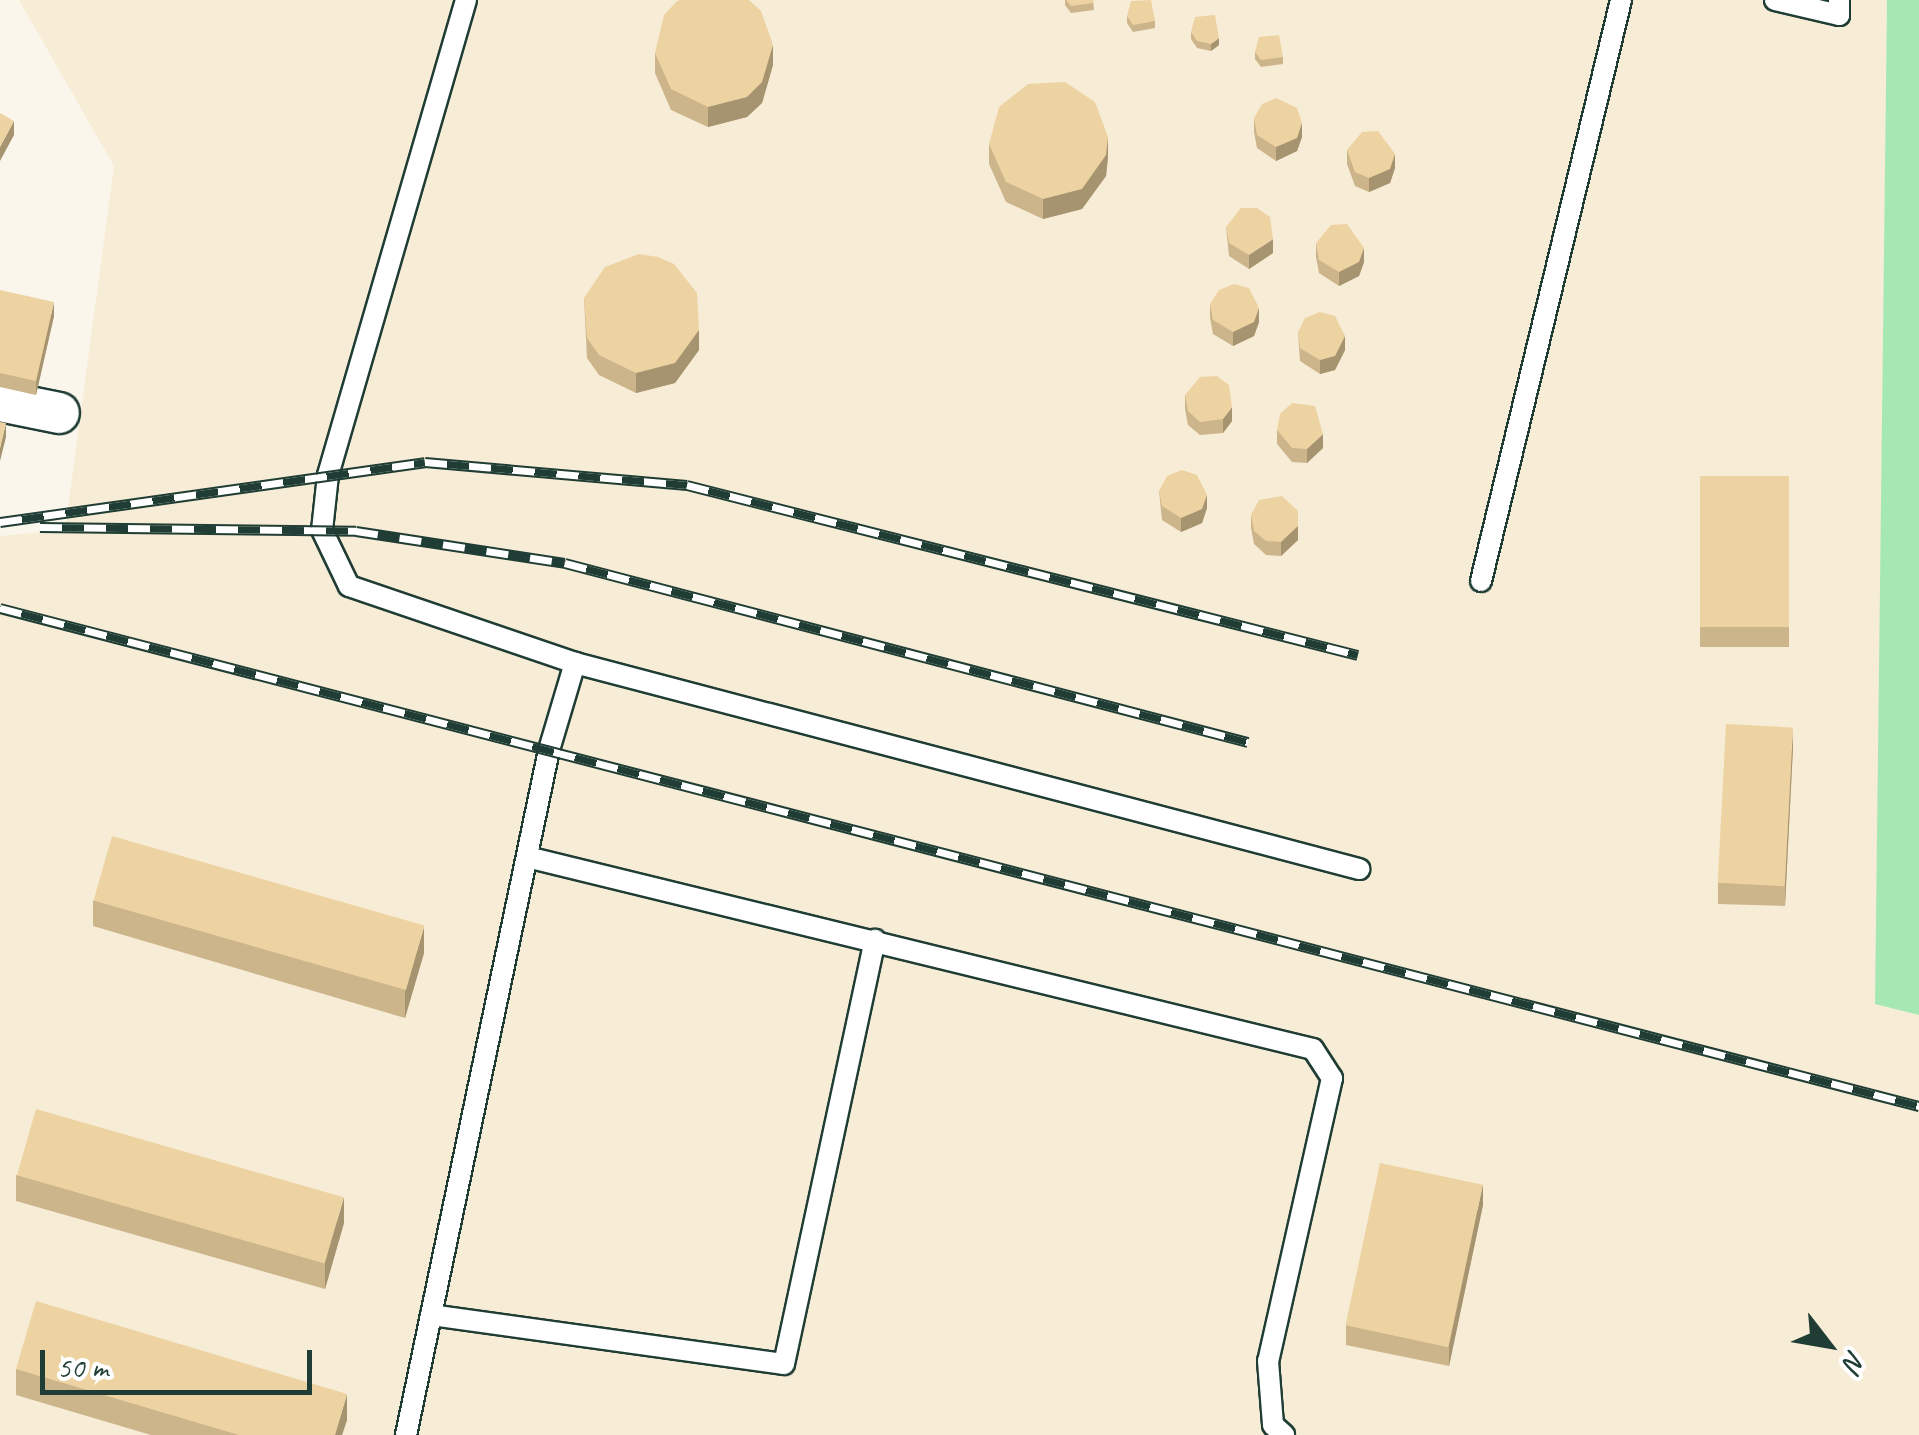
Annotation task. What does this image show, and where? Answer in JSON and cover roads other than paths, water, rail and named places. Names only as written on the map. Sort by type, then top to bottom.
[{"type":"street","points":[[0,401],[59,413]]},
{"type":"lane","points":[[466,0],[328,476],[322,530],[349,586],[575,663],[1360,869]]},
{"type":"lane","points":[[1481,582],[1621,0]]},
{"type":"lane","points":[[1776,0],[1838,15],[1839,0]]},
{"type":"lane","points":[[406,1435],[527,858],[575,663]]},
{"type":"lane","points":[[527,858],[1313,1049],[1332,1078],[1268,1361],[1273,1425],[1284,1435]]},
{"type":"lane","points":[[431,1315],[784,1364],[875,940]]},
{"type":"railway","points":[[0,522],[425,462],[687,485],[1358,655]]},
{"type":"railway","points":[[40,527],[356,531],[565,563],[1248,742]]},
{"type":"railway","points":[[0,608],[1919,1106]]}]
